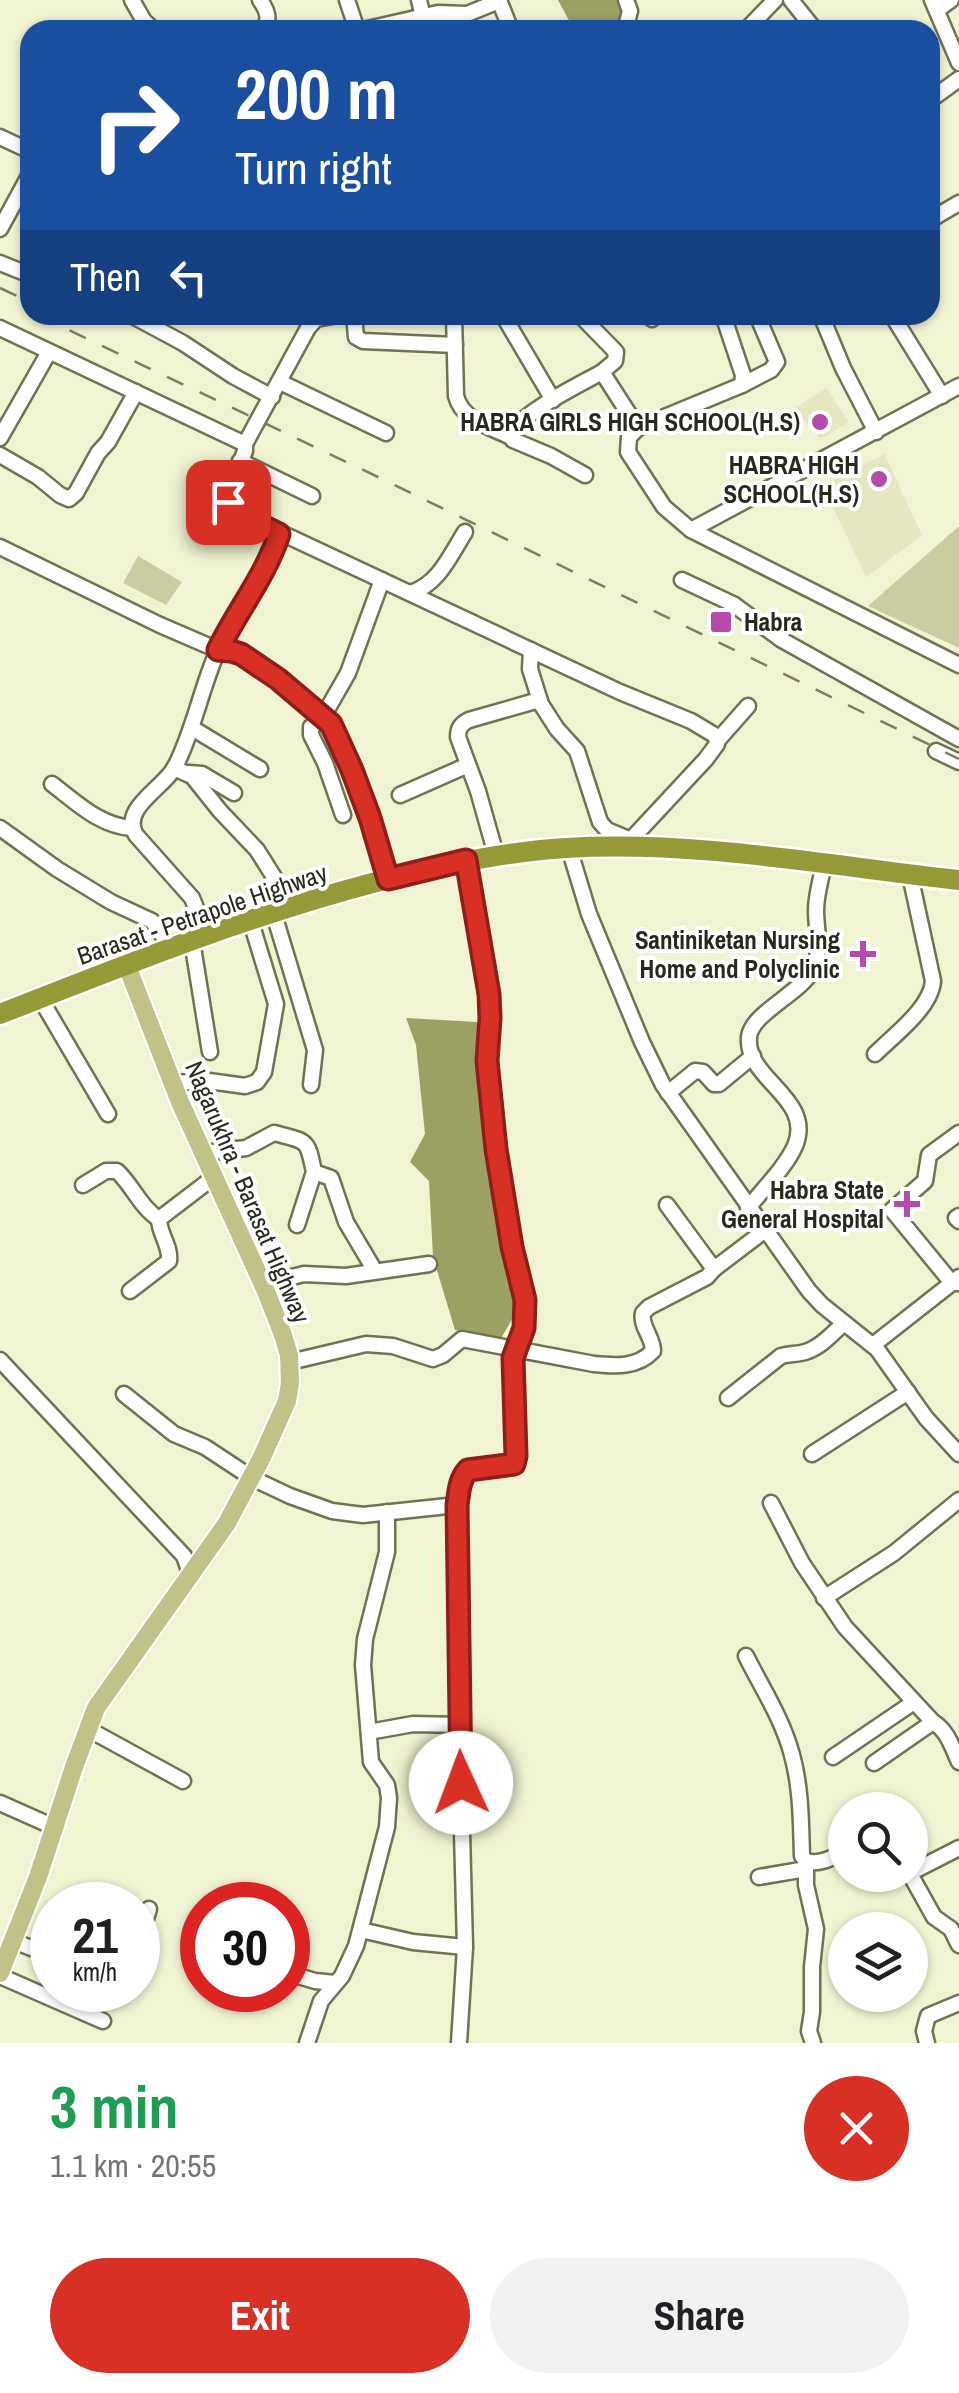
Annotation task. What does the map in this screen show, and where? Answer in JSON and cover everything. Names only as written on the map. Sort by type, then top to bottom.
[{"type":"highway","name":"Barasat - Petrapole Highway","points":[[0,1014],[281,909],[388,879],[496,855],[628,843],[959,880]]},
{"type":"main road","name":"Nagarukhra - Barasat Highway","points":[[1,1967],[96,1708],[191,1563],[227,1522],[252,1478],[287,1401],[290,1384],[290,1362],[282,1332],[173,1083],[127,966]]},
{"type":"street","points":[[431,20],[448,12],[467,14],[499,0]]},
{"type":"street","points":[[756,20],[776,0]]},
{"type":"street","points":[[791,0],[807,20]]},
{"type":"street","points":[[951,0],[934,5],[959,63]]},
{"type":"street","points":[[0,229],[20,192]]},
{"type":"street","points":[[151,325],[272,397]]},
{"type":"street","points":[[309,325],[244,444],[228,502],[242,516],[279,534],[691,722],[718,740]]},
{"type":"street","points":[[354,325],[354,334],[363,341],[455,345]]},
{"type":"street","points":[[454,325],[458,406],[474,419],[585,475]]},
{"type":"street","points":[[509,325],[554,400]]},
{"type":"street","points":[[511,437],[517,424],[602,372],[617,357],[590,325]]},
{"type":"street","points":[[726,325],[743,376],[742,385]]},
{"type":"street","points":[[761,325],[777,362],[772,370],[638,428],[629,437],[628,452],[664,508],[691,530],[959,665]]},
{"type":"street","points":[[825,325],[876,432]]},
{"type":"street","points":[[691,530],[953,394],[900,325]]},
{"type":"street","points":[[0,328],[244,444]]},
{"type":"street","points":[[0,438],[49,352]]},
{"type":"street","points":[[602,372],[638,428]]},
{"type":"street","points":[[280,382],[386,433]]},
{"type":"street","points":[[0,455],[69,499],[136,392]]},
{"type":"street","points":[[240,461],[312,496]]},
{"type":"street","points":[[410,593],[432,582],[464,532]]},
{"type":"street","points":[[181,770],[218,650],[279,534]]},
{"type":"street","points":[[0,547],[218,650],[241,654],[325,717],[352,770],[388,879]]},
{"type":"street","points":[[344,815],[311,735],[312,727],[325,717],[348,673],[382,580]]},
{"type":"street","points":[[682,580],[733,604],[782,640],[959,739]]},
{"type":"street","points":[[531,650],[530,669],[539,700],[551,722],[577,751],[604,828],[628,843],[706,760],[748,706]]},
{"type":"street","points":[[496,855],[458,736],[463,724],[539,700]]},
{"type":"street","points":[[192,728],[260,769]]},
{"type":"street","points":[[936,751],[959,762]]},
{"type":"street","points":[[400,795],[468,765]]},
{"type":"street","points":[[181,770],[257,850],[274,877],[315,1050],[311,1085]]},
{"type":"street","points":[[210,1052],[192,898],[132,828],[133,814],[181,770],[202,774],[234,793]]},
{"type":"street","points":[[52,784],[104,822],[132,828]]},
{"type":"street","points":[[0,828],[57,869],[111,902],[152,921],[165,939],[165,951]]},
{"type":"street","points":[[569,848],[589,914],[642,1042],[668,1093],[808,1291],[873,1345],[939,1434],[959,1454]]},
{"type":"street","points":[[459,2043],[465,1947],[457,1505],[468,1470],[514,1464],[513,1358],[524,1328],[525,1300],[496,1149],[487,1061],[489,994],[466,860]]},
{"type":"street","points":[[748,1208],[786,1160],[798,1136],[791,1104],[757,1065],[748,1042],[749,1031],[793,993],[815,966],[817,900],[824,864]]},
{"type":"street","points":[[875,1054],[925,1003],[932,989],[910,875]]},
{"type":"street","points":[[173,1083],[252,1085],[264,1072],[276,1004],[250,919]]},
{"type":"street","points":[[40,998],[108,1114]]},
{"type":"street","points":[[668,1093],[694,1071],[718,1084],[753,1056]]},
{"type":"street","points":[[204,1153],[246,1148],[274,1133],[305,1143],[312,1152],[314,1172],[298,1225]]},
{"type":"street","points":[[873,1345],[957,1281],[892,1210],[925,1181],[929,1155],[959,1133]]},
{"type":"street","points":[[84,1185],[106,1171],[117,1171],[159,1219],[170,1261],[130,1290]]},
{"type":"street","points":[[314,1172],[331,1178],[346,1222],[375,1272]]},
{"type":"street","points":[[159,1219],[214,1176]]},
{"type":"street","points":[[667,1204],[714,1269]]},
{"type":"street","points":[[290,1362],[366,1344],[393,1346],[433,1358],[462,1340],[614,1366],[641,1361],[653,1352],[642,1322],[649,1306],[707,1277],[764,1230]]},
{"type":"street","points":[[265,1289],[296,1276],[346,1276],[429,1264]]},
{"type":"street","points":[[728,1398],[781,1356],[804,1354],[844,1323]]},
{"type":"street","points":[[0,1360],[191,1563]]},
{"type":"street","points":[[812,1454],[908,1392]]},
{"type":"street","points":[[124,1394],[174,1434],[205,1447],[252,1478],[332,1512],[351,1515],[457,1505]]},
{"type":"street","points":[[824,1598],[894,1553],[959,1500]]},
{"type":"street","points":[[770,1503],[802,1563],[844,1627],[937,1724],[959,1762]]},
{"type":"street","points":[[307,2043],[320,2001],[349,1961],[361,1930],[387,1826],[388,1786],[371,1762],[363,1665],[387,1552],[387,1512]]},
{"type":"street","points":[[746,1656],[794,1758],[802,1856],[816,1929],[809,2031],[813,2043]]},
{"type":"street","points":[[833,1757],[914,1702]]},
{"type":"street","points":[[874,1763],[933,1722]]},
{"type":"street","points":[[369,1732],[413,1724],[459,1724]]},
{"type":"street","points":[[88,1730],[183,1781]]},
{"type":"street","points":[[0,1803],[54,1827]]},
{"type":"street","points":[[928,1864],[959,1848]]},
{"type":"street","points":[[759,1877],[828,1860]]},
{"type":"street","points":[[920,1892],[934,1917],[952,1929],[959,1945]]},
{"type":"street","points":[[361,1930],[413,1942],[465,1947]]},
{"type":"street","points":[[12,1941],[30,1948]]},
{"type":"street","points":[[1,1967],[103,2020]]},
{"type":"street","points":[[310,1980],[335,1983]]},
{"type":"street","points":[[927,2043],[924,2031],[928,2016],[959,2003]]},
{"type":"shaded area","points":[[558,0],[617,0],[630,20],[569,20]]},
{"type":"shaded area","points":[[826,388],[849,422],[821,439],[793,409]]},
{"type":"shaded area","points":[[884,454],[922,535],[866,577],[823,486]]},
{"type":"shaded area","points":[[959,527],[959,648],[868,606]]},
{"type":"shaded area","points":[[138,556],[182,582],[166,605],[123,583]]},
{"type":"shaded area","points":[[406,1018],[477,1022],[477,1062],[514,1279],[515,1314],[500,1340],[455,1330],[433,1257],[429,1181],[410,1162],[425,1134],[416,1045]]},
{"type":"railway","points":[[0,288],[20,297]]},
{"type":"railway","points":[[58,325],[959,759]]},
{"type":"place","name":"HABRA GIRLS HIGH SCHOOL(H.S)","points":[[820,422]]},
{"type":"place","name":"HABRA HIGH SCHOOL(H.S)","points":[[879,479]]},
{"type":"place","name":"Habra","points":[[721,622]]},
{"type":"place","name":"Santiniketan Nursing Home and Polyclinic","points":[[863,954]]},
{"type":"place","name":"Habra State General Hospital","points":[[907,1204]]},
{"type":"route","points":[[228,502],[242,516],[279,534],[218,650],[241,654],[331,724],[370,818],[388,879],[466,860],[489,994],[487,1061],[496,1149],[525,1300],[525,1321],[513,1358],[514,1464],[468,1470],[457,1505],[461,1783]]}]
